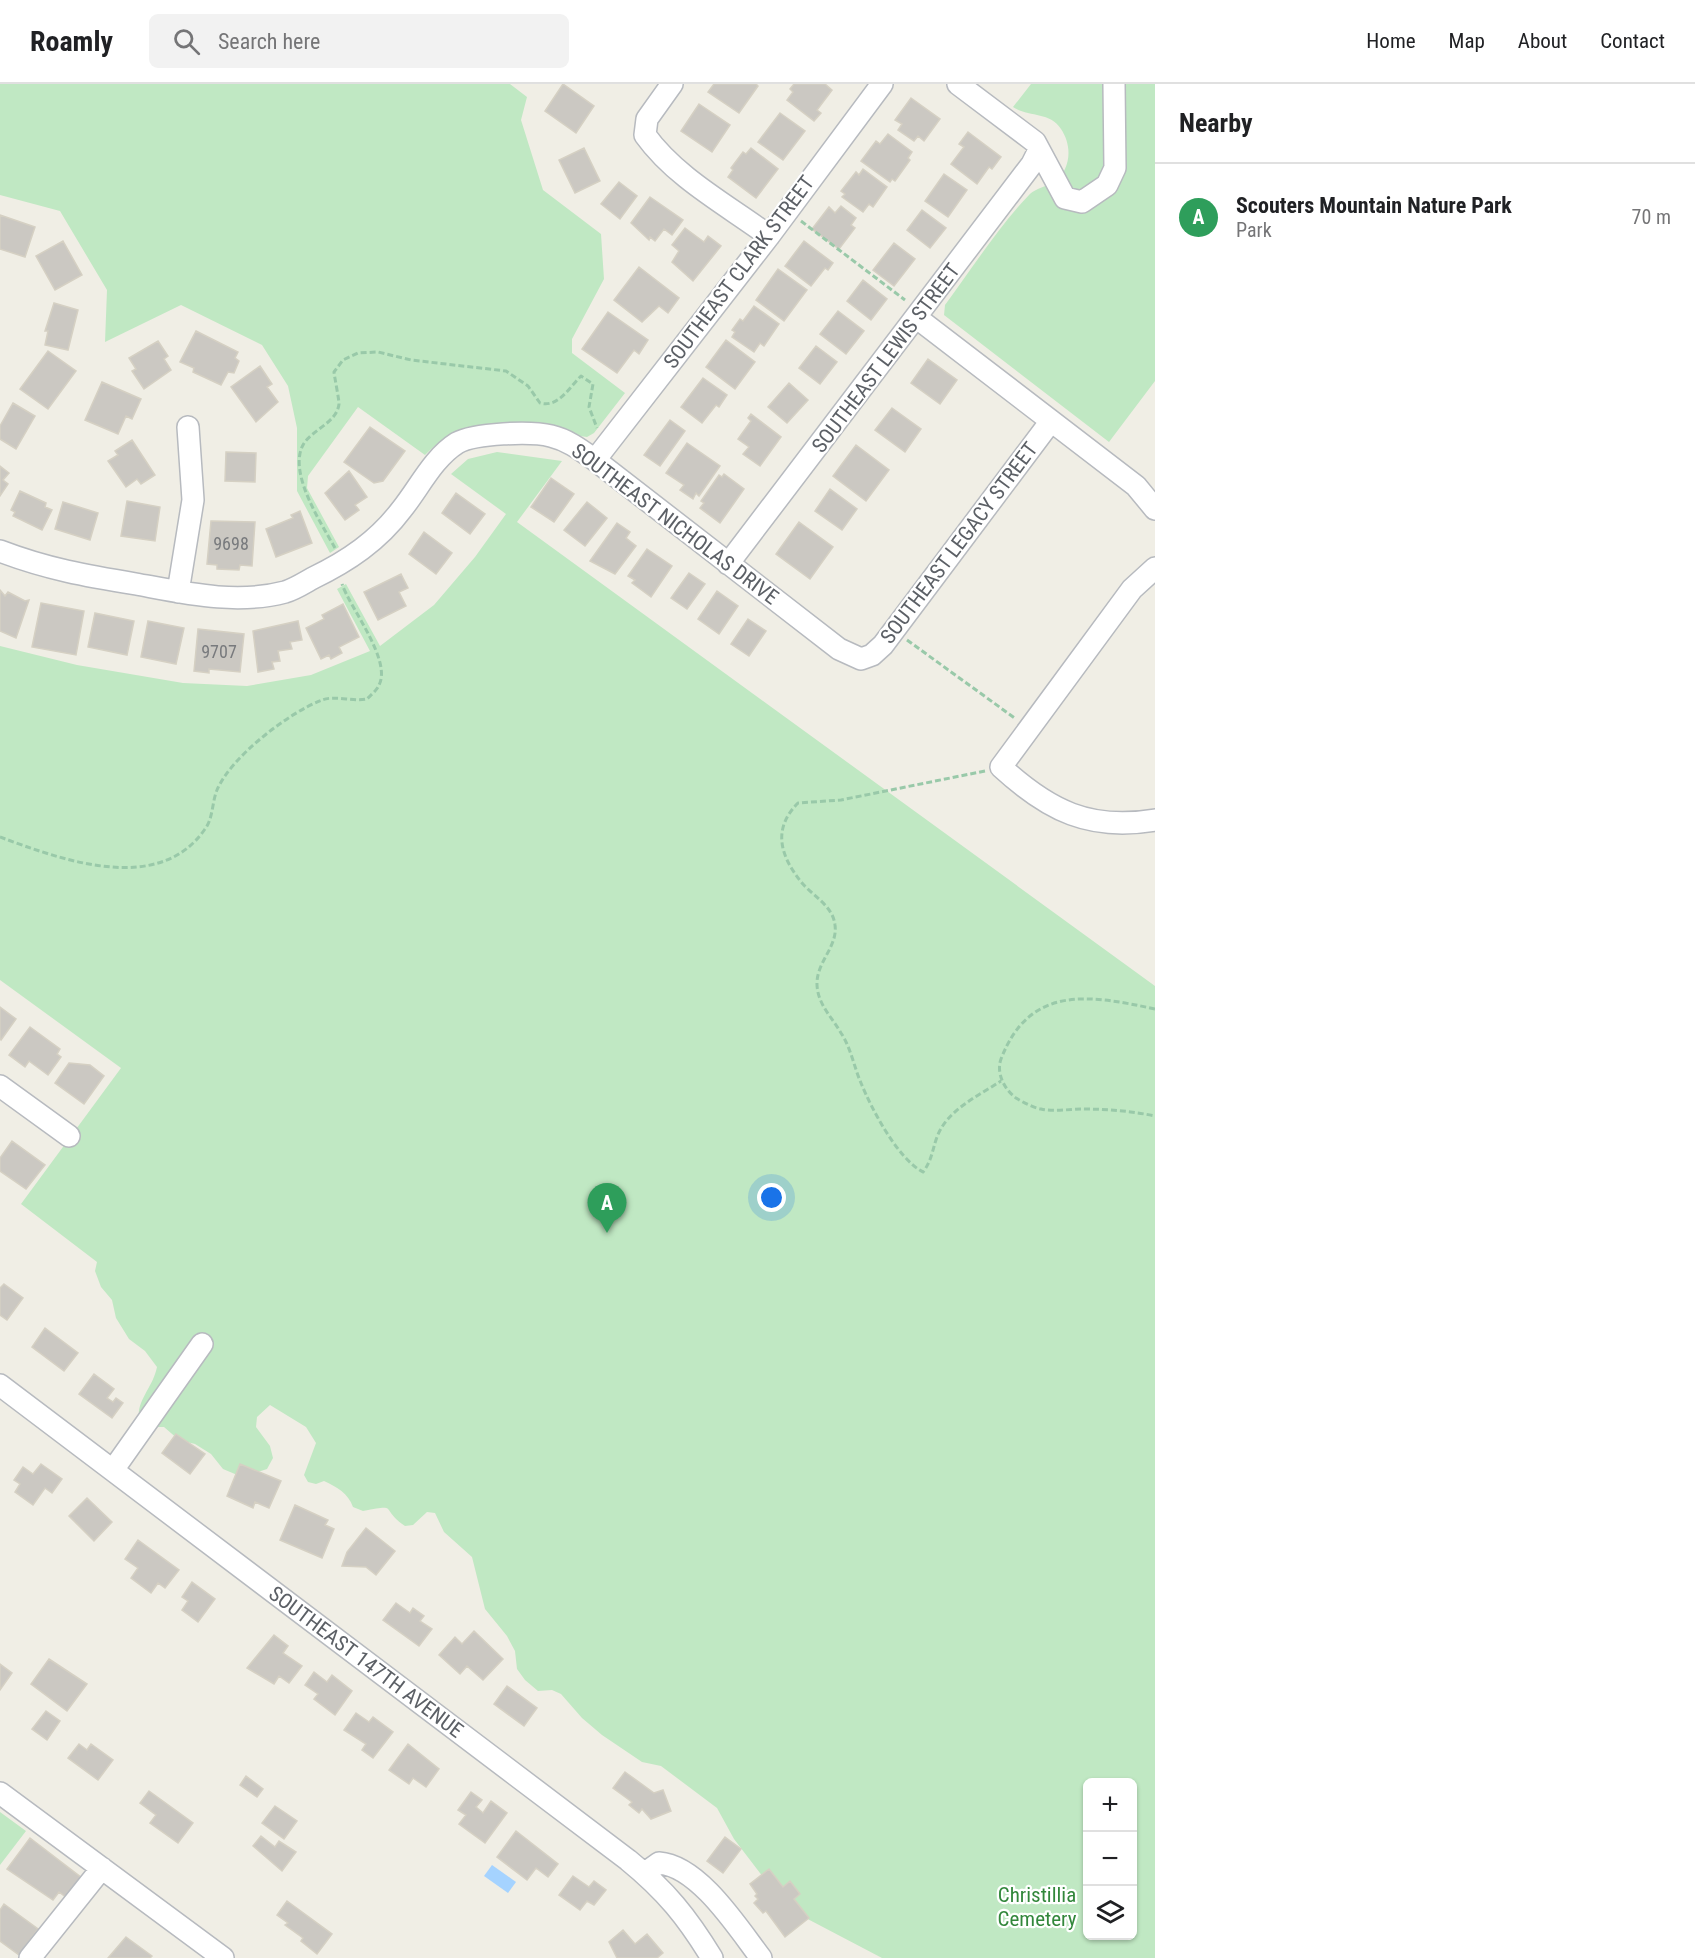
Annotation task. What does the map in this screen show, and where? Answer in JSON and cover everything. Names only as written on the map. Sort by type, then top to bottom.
[{"type":"street","points":[[672,84],[647,119],[645,135],[657,152],[687,177],[769,236]]},
{"type":"street","name":"SOUTHEAST CLARK STREET","points":[[595,459],[769,236],[882,84]]},
{"type":"street","points":[[958,84],[1035,142],[1065,198],[1082,202],[1107,185],[1115,168],[1114,84]]},
{"type":"street","name":"SOUTHEAST LEWIS STREET","points":[[728,564],[919,315],[1032,164],[1039,150]]},
{"type":"street","points":[[919,315],[1051,421],[1137,486],[1155,509]]},
{"type":"street","name":"SOUTHEAST LEGACY STREET","points":[[861,659],[872,655],[894,630],[1051,421]]},
{"type":"street","points":[[178,592],[193,500],[188,427]]},
{"type":"street","name":"SOUTHEAST NICHOLAS DRIVE","points":[[0,551],[45,568],[178,592],[230,598],[254,598],[340,576],[373,543],[401,511],[439,459],[456,444],[471,437],[550,436],[573,445],[595,459],[838,649],[861,659]]},
{"type":"street","points":[[1155,568],[1132,589],[1001,767],[1015,780],[1074,817],[1102,824],[1132,824],[1155,820]]},
{"type":"street","points":[[0,1086],[69,1136]]},
{"type":"street","points":[[113,1470],[202,1344]]},
{"type":"street","name":"SOUTHEAST 147TH AVENUE","points":[[0,1385],[645,1873],[662,1888],[692,1925],[712,1958]]},
{"type":"street","points":[[0,1793],[223,1958]]},
{"type":"street","points":[[645,1873],[659,1863],[671,1864],[681,1870],[717,1901],[761,1958]]},
{"type":"street","points":[[30,1958],[102,1868]]},
{"type":"path","points":[[787,211],[919,315]]},
{"type":"path","points":[[0,837],[64,859],[129,869],[167,862],[190,848],[207,827],[217,790],[231,766],[254,746],[290,718],[324,699],[367,699],[380,684],[382,668],[375,649],[340,576],[335,549],[304,489],[300,451],[304,442],[333,417],[339,404],[334,372],[343,360],[358,353],[378,352],[411,360],[506,371],[520,378],[544,405],[555,403],[581,376],[585,377],[593,384],[589,407],[597,429],[595,459]]},
{"type":"path","points":[[894,630],[1028,728]]},
{"type":"path","points":[[1001,767],[841,800],[798,802],[786,815],[780,838],[788,861],[802,883],[828,907],[835,924],[833,944],[821,963],[817,985],[823,1008],[842,1032],[861,1083],[880,1120],[913,1167],[923,1172],[932,1160],[938,1136],[954,1111],[1001,1081]]},
{"type":"path","points":[[1155,1009],[1111,999],[1077,999],[1046,1005],[1022,1020],[1007,1043],[1000,1063],[1001,1081],[1016,1098],[1042,1110],[1130,1110],[1155,1116]]},
{"type":"green space","points":[[0,84],[510,84],[527,97],[521,120],[543,190],[601,234],[604,279],[572,339],[572,353],[625,393],[594,433],[587,437],[580,436],[577,441],[516,428],[478,427],[460,431],[442,440],[425,455],[358,407],[308,476],[307,488],[339,547],[330,553],[297,491],[297,428],[288,386],[262,345],[181,305],[105,342],[107,290],[60,211],[0,195]]},
{"type":"green space","points":[[1031,84],[1155,84],[1155,381],[1109,442],[944,315],[945,305],[1007,220],[1029,195],[1057,180],[1067,164],[1067,144],[1064,134],[1056,123],[1013,107]]},
{"type":"green space","name":"Christillia Cemetery","points":[[497,452],[562,461],[517,522],[1155,986],[1155,1958],[882,1958],[800,1915],[763,1877],[734,1839],[717,1808],[661,1766],[642,1762],[602,1735],[582,1718],[561,1694],[552,1690],[538,1691],[525,1680],[517,1669],[515,1651],[507,1636],[485,1609],[472,1557],[444,1532],[435,1513],[427,1512],[413,1525],[405,1526],[386,1508],[363,1511],[353,1507],[342,1491],[324,1481],[316,1484],[308,1482],[304,1475],[316,1443],[306,1427],[270,1405],[257,1417],[256,1427],[270,1446],[273,1458],[267,1469],[242,1477],[223,1469],[211,1454],[195,1444],[179,1440],[164,1427],[151,1427],[140,1421],[140,1408],[157,1367],[145,1351],[129,1339],[116,1318],[112,1300],[101,1287],[95,1271],[97,1262],[21,1204],[121,1068],[0,980],[0,646],[77,665],[183,683],[247,686],[311,675],[370,651],[337,589],[346,584],[380,646],[434,605],[475,557],[506,514],[451,474],[468,459]]},
{"type":"green space","points":[[0,1812],[26,1831],[0,1865]]},
{"type":"water","points":[[492,1865],[516,1882],[508,1893],[484,1876]]},
{"type":"building","points":[[563,84],[594,106],[576,133],[545,111]]},
{"type":"building","points":[[714,84],[756,84],[758,86],[739,113],[708,92]]},
{"type":"building","points":[[794,84],[825,84],[832,90],[817,110],[821,113],[814,121],[787,100],[793,92],[790,89]]},
{"type":"building","points":[[911,98],[940,119],[924,141],[918,136],[914,141],[898,130],[902,124],[895,120]]},
{"type":"building","points":[[699,104],[730,125],[712,152],[681,131]]},
{"type":"building","points":[[780,113],[805,131],[783,160],[758,142]]},
{"type":"building","points":[[968,132],[1001,157],[992,169],[989,167],[977,184],[951,164],[964,147],[959,144]]},
{"type":"building","points":[[888,134],[912,152],[908,158],[910,160],[895,181],[892,179],[890,182],[861,161],[876,141],[880,144]]},
{"type":"building","points":[[584,148],[600,181],[575,193],[559,160]]},
{"type":"building","points":[[751,148],[778,169],[756,198],[728,177],[733,170],[731,168],[743,152],[746,154]]},
{"type":"building","points":[[863,169],[887,187],[873,207],[869,204],[863,212],[842,197],[845,194],[841,191],[856,172],[859,175]]},
{"type":"building","points":[[944,174],[967,190],[948,217],[925,201]]},
{"type":"building","points":[[619,182],[637,196],[620,219],[601,204]]},
{"type":"building","points":[[650,197],[683,220],[672,235],[664,229],[655,241],[650,237],[649,240],[631,223]]},
{"type":"building","points":[[841,206],[856,218],[851,225],[855,228],[839,249],[812,229],[829,207],[835,213]]},
{"type":"building","points":[[922,210],[946,228],[930,248],[907,230]]},
{"type":"building","points":[[0,215],[35,227],[25,257],[0,249]]},
{"type":"building","points":[[685,228],[704,242],[708,236],[721,246],[693,281],[672,262],[679,251],[672,245]]},
{"type":"building","points":[[63,241],[82,275],[55,290],[36,256]]},
{"type":"building","points":[[804,241],[833,263],[828,270],[825,268],[811,286],[785,266]]},
{"type":"building","points":[[894,243],[915,259],[894,286],[873,270]]},
{"type":"building","points":[[639,267],[679,298],[668,313],[659,306],[642,322],[614,300]]},
{"type":"building","points":[[778,269],[807,290],[784,321],[756,300]]},
{"type":"building","points":[[863,280],[887,299],[871,320],[847,301]]},
{"type":"building","points":[[54,303],[78,310],[68,350],[45,345],[48,331],[45,331]]},
{"type":"building","points":[[754,306],[779,324],[764,346],[760,343],[754,352],[732,337],[735,332],[732,330],[740,319],[743,321]]},
{"type":"building","points":[[838,311],[864,331],[846,354],[820,334]]},
{"type":"building","points":[[608,312],[648,340],[639,354],[634,350],[617,373],[582,349]]},
{"type":"building","points":[[196,331],[238,352],[235,358],[239,361],[234,373],[228,372],[221,385],[193,372],[194,368],[180,362]]},
{"type":"building","points":[[726,340],[755,362],[735,389],[706,367]]},
{"type":"building","points":[[158,341],[168,356],[164,359],[171,370],[144,389],[132,371],[136,369],[129,358]]},
{"type":"building","points":[[816,346],[837,362],[820,384],[799,368]]},
{"type":"building","points":[[48,351],[76,371],[48,409],[20,389]]},
{"type":"building","points":[[928,359],[957,380],[940,404],[911,383]]},
{"type":"building","points":[[260,366],[272,384],[267,387],[278,402],[256,422],[231,387]]},
{"type":"building","points":[[703,378],[727,395],[719,407],[716,405],[702,423],[681,407]]},
{"type":"building","points":[[102,382],[141,399],[132,419],[126,416],[118,434],[85,420]]},
{"type":"building","points":[[789,383],[808,400],[787,423],[768,407]]},
{"type":"building","points":[[13,403],[35,416],[16,449],[0,439],[0,426]]},
{"type":"building","points":[[892,408],[921,429],[905,452],[875,430]]},
{"type":"building","points":[[751,414],[781,437],[760,466],[743,454],[749,447],[738,439],[751,421],[748,418]]},
{"type":"building","points":[[670,420],[685,431],[660,466],[644,455]]},
{"type":"building","points":[[370,427],[405,451],[383,481],[374,483],[344,462]]},
{"type":"building","points":[[132,440],[155,475],[141,484],[137,479],[126,487],[108,461],[118,455],[115,451]]},
{"type":"building","points":[[687,443],[720,466],[699,496],[696,493],[693,499],[680,490],[684,485],[666,473]]},
{"type":"building","points":[[856,445],[889,470],[866,501],[833,476]]},
{"type":"building","points":[[226,452],[256,453],[255,482],[225,481]]},
{"type":"building","points":[[0,466],[9,473],[3,480],[8,484],[0,496]]},
{"type":"building","points":[[349,471],[367,497],[355,505],[359,510],[345,520],[325,493]]},
{"type":"building","points":[[724,474],[744,489],[720,523],[700,508],[704,503],[701,501],[719,475],[722,477]]},
{"type":"building","points":[[551,478],[574,494],[554,522],[531,507]]},
{"type":"building","points":[[830,489],[857,509],[842,530],[815,511]]},
{"type":"building","points":[[20,491],[46,503],[45,507],[52,510],[42,530],[13,516],[15,512],[11,510]]},
{"type":"building","points":[[456,493],[485,514],[470,534],[442,513]]},
{"type":"building","points":[[127,501],[160,507],[155,541],[121,536]]},
{"type":"building","points":[[63,502],[98,513],[90,540],[55,529]]},
{"type":"building","points":[[587,502],[607,518],[585,546],[564,530]]},
{"type":"building","points":[[300,511],[312,543],[276,557],[266,529],[293,518],[291,515]]},
{"type":"building","points":[[211,521],[255,522],[252,566],[240,565],[239,570],[217,569],[217,565],[207,564]]},
{"type":"building","points":[[799,522],[833,547],[810,579],[776,554]]},
{"type":"building","points":[[617,523],[630,532],[626,538],[636,546],[615,574],[590,561]]},
{"type":"building","points":[[424,532],[452,553],[436,574],[409,554]]},
{"type":"building","points":[[647,549],[672,566],[651,597],[632,583],[635,580],[628,576]]},
{"type":"building","points":[[689,573],[705,584],[687,609],[671,598]]},
{"type":"building","points":[[401,574],[408,588],[399,592],[406,606],[378,620],[364,592]]},
{"type":"building","points":[[0,590],[5,596],[8,592],[25,601],[29,600],[16,638],[0,631]]},
{"type":"building","points":[[717,591],[738,606],[719,634],[698,619]]},
{"type":"building","points":[[41,603],[84,611],[76,655],[32,647]]},
{"type":"building","points":[[343,604],[359,637],[339,647],[342,653],[331,659],[329,655],[321,659],[306,628],[324,619],[322,615]]},
{"type":"building","points":[[95,613],[134,621],[127,655],[88,647]]},
{"type":"building","points":[[748,619],[766,631],[749,656],[731,644]]},
{"type":"building","points":[[148,621],[184,628],[176,664],[141,657]]},
{"type":"building","points":[[298,621],[302,640],[290,642],[292,649],[278,651],[280,661],[272,662],[274,669],[258,672],[253,631]]},
{"type":"building","points":[[198,629],[244,634],[240,672],[209,669],[209,673],[194,671]]},
{"type":"building","points":[[0,1007],[16,1019],[1,1040],[0,1039]]},
{"type":"building","points":[[30,1027],[60,1049],[57,1054],[61,1057],[48,1075],[29,1061],[25,1067],[9,1055]]},
{"type":"building","points":[[69,1063],[90,1065],[104,1076],[84,1104],[55,1083]]},
{"type":"building","points":[[12,1141],[45,1165],[26,1189],[0,1171],[0,1158]]},
{"type":"building","points":[[4,1284],[23,1298],[7,1320],[0,1315],[0,1288]]},
{"type":"building","points":[[45,1328],[78,1353],[64,1371],[32,1347]]},
{"type":"building","points":[[94,1374],[114,1389],[107,1398],[113,1402],[116,1398],[123,1403],[112,1418],[79,1394]]},
{"type":"building","points":[[176,1434],[205,1454],[190,1474],[162,1453]]},
{"type":"building","points":[[41,1464],[62,1479],[52,1493],[45,1488],[33,1505],[15,1492],[20,1484],[14,1480],[23,1467],[33,1474]]},
{"type":"building","points":[[240,1464],[281,1481],[269,1508],[255,1502],[253,1508],[227,1496]]},
{"type":"building","points":[[87,1498],[112,1522],[94,1541],[69,1516]]},
{"type":"building","points":[[295,1505],[328,1520],[325,1525],[334,1529],[322,1558],[280,1540]]},
{"type":"building","points":[[366,1528],[395,1551],[376,1575],[366,1567],[342,1566],[347,1552]]},
{"type":"building","points":[[138,1540],[179,1570],[165,1588],[158,1583],[151,1593],[131,1578],[138,1568],[125,1559]]},
{"type":"building","points":[[192,1582],[215,1599],[198,1622],[182,1610],[188,1601],[182,1597]]},
{"type":"building","points":[[396,1603],[410,1613],[413,1608],[424,1616],[420,1621],[432,1629],[419,1646],[383,1620]]},
{"type":"building","points":[[474,1631],[503,1659],[483,1680],[467,1666],[460,1674],[439,1655],[455,1637],[462,1644]]},
{"type":"building","points":[[274,1635],[288,1646],[283,1653],[302,1666],[289,1683],[279,1676],[274,1684],[247,1668]]},
{"type":"building","points":[[49,1659],[87,1684],[67,1711],[31,1684]]},
{"type":"building","points":[[0,1664],[12,1673],[0,1690]]},
{"type":"building","points":[[314,1672],[327,1682],[332,1675],[352,1691],[335,1715],[314,1699],[318,1694],[305,1685]]},
{"type":"building","points":[[507,1686],[537,1708],[524,1726],[494,1704]]},
{"type":"building","points":[[46,1711],[60,1721],[47,1740],[32,1729]]},
{"type":"building","points":[[356,1713],[369,1722],[373,1717],[393,1732],[373,1758],[362,1750],[366,1744],[344,1730]]},
{"type":"building","points":[[79,1744],[87,1750],[91,1744],[113,1760],[98,1780],[68,1758]]},
{"type":"building","points":[[408,1744],[439,1769],[426,1787],[413,1778],[409,1784],[389,1770]]},
{"type":"building","points":[[625,1772],[654,1793],[663,1790],[671,1811],[651,1819],[642,1809],[639,1813],[629,1805],[632,1802],[613,1788]]},
{"type":"building","points":[[246,1776],[263,1789],[257,1797],[240,1785]]},
{"type":"building","points":[[149,1791],[193,1823],[178,1843],[150,1823],[156,1815],[140,1803]]},
{"type":"building","points":[[471,1792],[482,1800],[476,1807],[483,1813],[491,1801],[507,1813],[485,1843],[459,1824],[466,1815],[458,1810]]},
{"type":"building","points":[[275,1806],[297,1821],[284,1839],[262,1823]]},
{"type":"building","points":[[516,1831],[558,1864],[548,1877],[536,1868],[527,1880],[497,1857]]},
{"type":"building","points":[[261,1836],[275,1847],[279,1841],[296,1852],[282,1871],[253,1846]]},
{"type":"building","points":[[725,1837],[741,1849],[723,1873],[707,1861]]},
{"type":"building","points":[[30,1838],[82,1878],[67,1898],[59,1892],[53,1900],[7,1869]]},
{"type":"building","points":[[769,1869],[783,1887],[790,1881],[800,1894],[794,1899],[809,1918],[785,1937],[766,1911],[763,1913],[754,1903],[758,1899],[755,1896],[757,1894],[750,1884]]},
{"type":"building","points":[[573,1876],[589,1887],[594,1881],[606,1890],[594,1905],[587,1901],[580,1910],[559,1895]]},
{"type":"building","points":[[287,1901],[332,1934],[317,1954],[301,1941],[303,1938],[285,1925],[288,1923],[277,1915]]},
{"type":"building","points":[[4,1904],[38,1929],[19,1955],[0,1941],[0,1910]]},
{"type":"building","points":[[623,1930],[635,1944],[647,1934],[663,1953],[657,1958],[617,1958],[609,1942]]},
{"type":"building","points":[[126,1937],[152,1956],[150,1958],[108,1958]]},
{"type":"place","name":"Scouters Mountain Nature Park","points":[[607,1233]]}]
